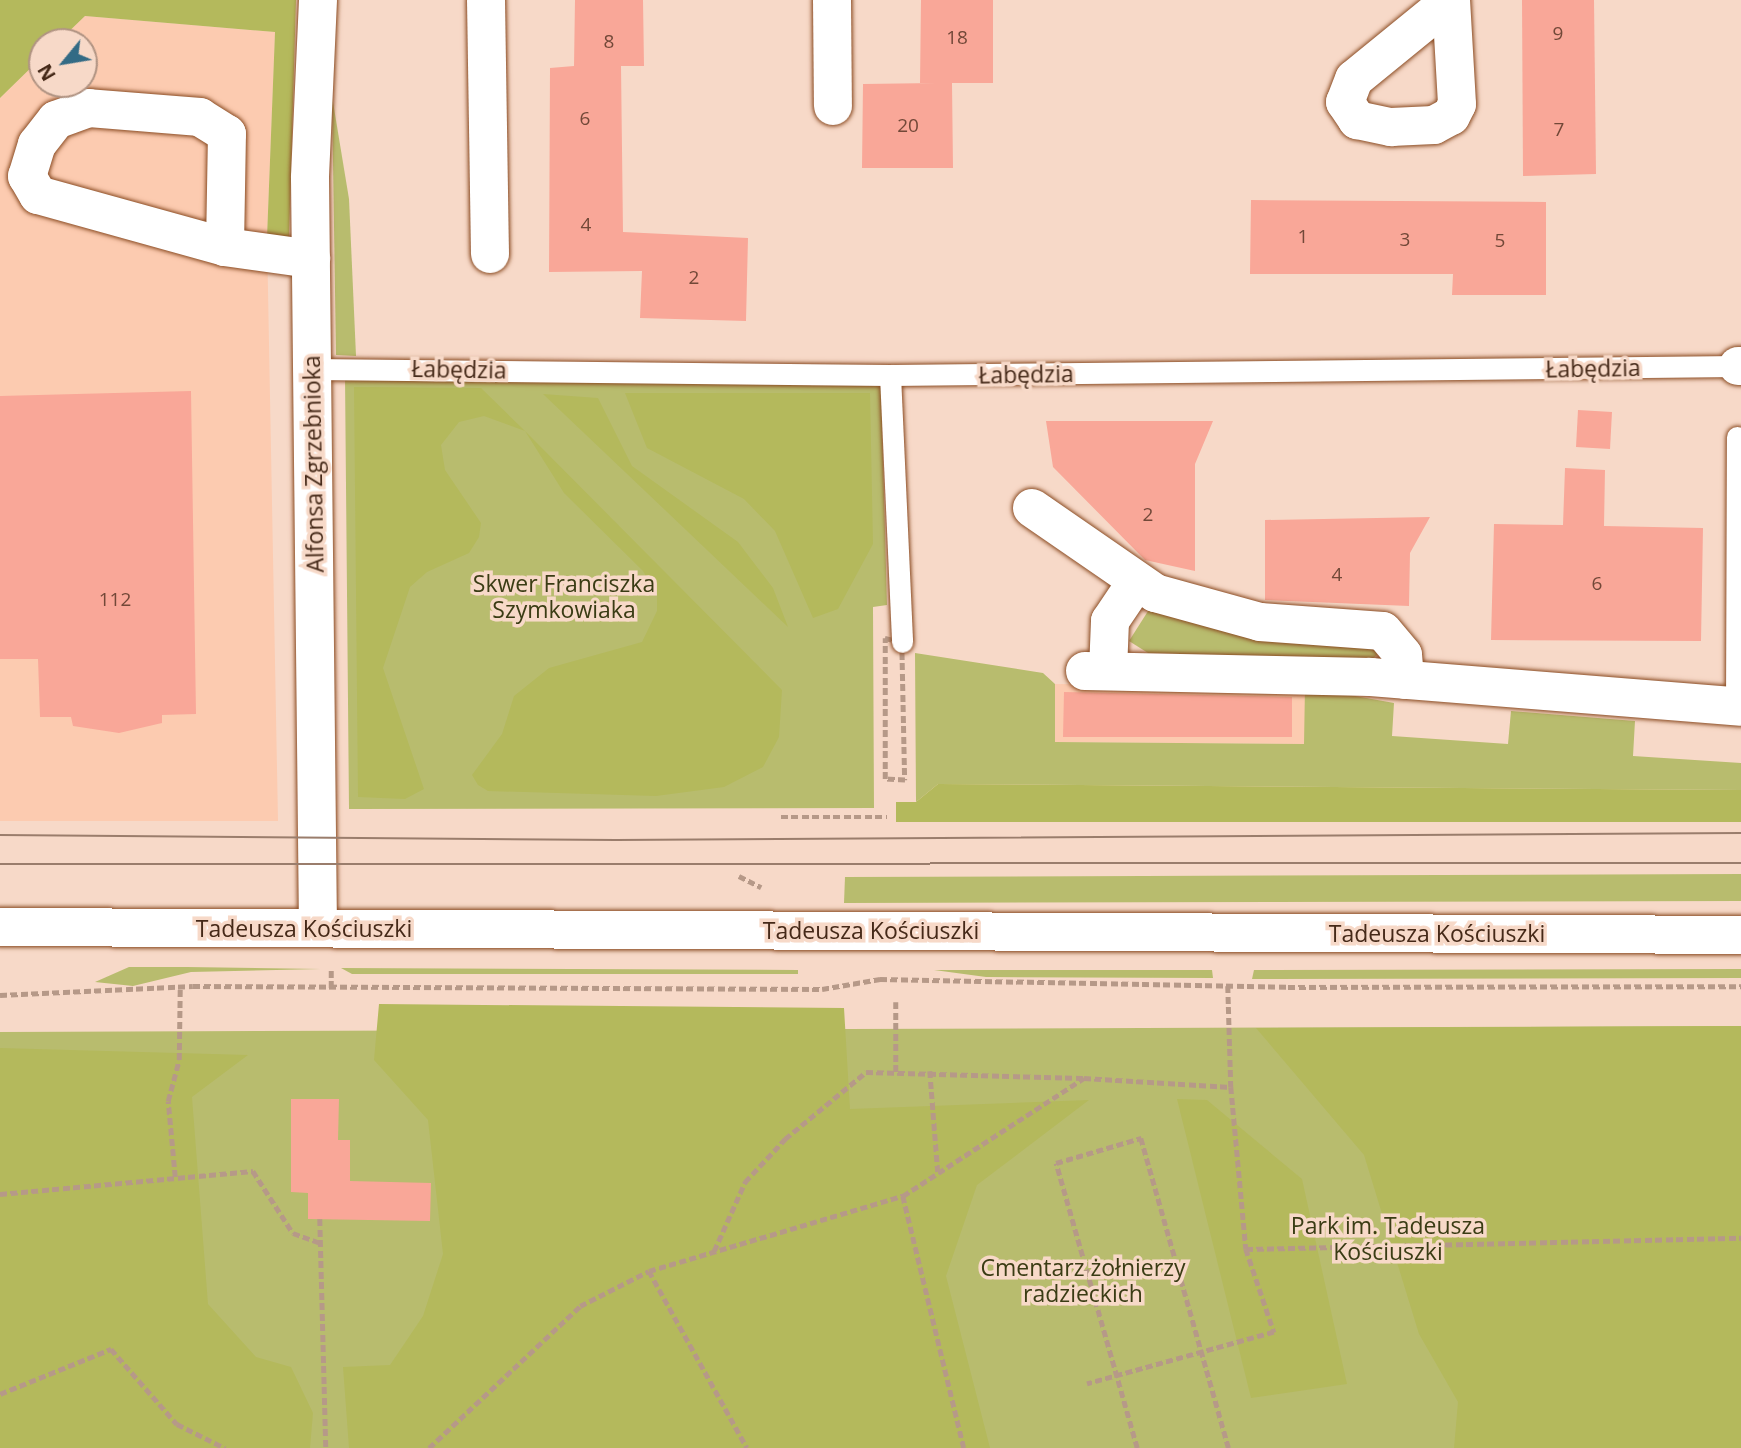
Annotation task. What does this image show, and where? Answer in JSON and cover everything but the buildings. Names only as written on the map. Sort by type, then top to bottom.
[{"type":"street","name":"Alfonsa Zgrzebnioka","points":[[318,0],[311,258],[318,928]]},
{"type":"street","points":[[486,0],[490,254]]},
{"type":"street","points":[[832,0],[834,106]]},
{"type":"street","points":[[225,247],[227,134],[200,117],[89,108],[56,120],[37,144],[27,176],[38,195],[225,247],[311,258]]},
{"type":"street","points":[[1032,508],[1155,593],[1260,622],[1383,631],[1403,655],[1405,680]]},
{"type":"street","points":[[1137,581],[1110,621],[1097,671],[1405,680],[1739,706]]},
{"type":"street","name":"Tadeusza Kościuszki","points":[[0,927],[1741,934]]},
{"type":"lane","name":"Łabędzia","points":[[311,369],[890,375],[1740,366]]},
{"type":"lane","points":[[890,375],[893,640]]},
{"type":"lane","points":[[1737,437],[1739,706]]},
{"type":"path","points":[[893,640],[905,780],[885,779],[893,640]]},
{"type":"path","points":[[781,817],[887,817]]},
{"type":"path","points":[[739,876],[765,889]]},
{"type":"path","points":[[0,995],[180,987],[822,989],[865,982],[1228,986],[1741,986]]},
{"type":"path","points":[[1087,1384],[1274,1332],[1246,1250],[1231,1087],[1228,986]]},
{"type":"path","points":[[175,1177],[169,1101],[179,1060],[180,987]]},
{"type":"path","points":[[895,1002],[896,1073]]},
{"type":"path","points":[[713,1252],[745,1182],[785,1139],[866,1072],[930,1071],[1231,1087]]},
{"type":"path","points":[[930,1071],[938,1173]]},
{"type":"path","points":[[429,1448],[580,1307],[649,1271],[904,1196],[1084,1078]]},
{"type":"path","points":[[1137,1448],[1056,1163],[1141,1139],[1229,1448]]},
{"type":"path","points":[[0,1194],[253,1171],[293,1233],[321,1244]]},
{"type":"path","points":[[904,1196],[964,1448]]},
{"type":"path","points":[[320,1219],[326,1448]]},
{"type":"path","points":[[1246,1250],[1741,1238]]},
{"type":"path","points":[[649,1271],[747,1448]]},
{"type":"path","points":[[0,1394],[111,1349],[177,1424],[225,1448]]},
{"type":"shaded area","points":[[85,16],[275,32],[267,237],[278,821],[0,821],[0,98],[28,71],[28,98],[98,98],[98,28],[73,28]]},
{"type":"shaded area","points":[[1055,684],[1305,687],[1305,744],[1054,742]]},
{"type":"green space","points":[[0,0],[296,0],[289,238],[267,237],[275,32],[85,16],[73,28],[28,28],[28,71],[0,98]]},
{"type":"green space","points":[[332,96],[349,199],[356,356],[336,355]]},
{"type":"green space","name":"Skwer Franciszka Szymkowiaka","points":[[345,377],[881,384],[887,605],[873,607],[874,808],[349,809]]},
{"type":"green space","points":[[354,387],[481,388],[525,431],[484,416],[459,422],[441,445],[445,470],[481,523],[479,537],[469,553],[427,572],[410,587],[383,668],[424,789],[405,799],[358,797]]},
{"type":"green space","points":[[625,393],[870,393],[873,544],[838,609],[813,618],[775,531],[744,499],[647,448]]},
{"type":"green space","points":[[543,394],[598,398],[632,466],[738,542],[773,588],[788,627]]},
{"type":"green space","points":[[525,431],[782,690],[779,737],[763,767],[724,787],[656,796],[488,791],[478,785],[472,775],[502,734],[514,696],[549,668],[642,642],[657,611],[657,595],[643,571],[564,493]]},
{"type":"green space","points":[[1150,608],[1376,648],[1377,655],[1371,660],[1148,653],[1129,641]]},
{"type":"green space","points":[[915,653],[1043,673],[1055,684],[1055,742],[1304,744],[1305,687],[1394,703],[1392,736],[1508,744],[1511,711],[1635,721],[1633,756],[1741,763],[1741,790],[938,784],[916,802]]},
{"type":"green space","points":[[938,784],[1741,790],[1741,822],[896,822],[896,802],[916,802]]},
{"type":"green space","points":[[1741,874],[1741,901],[844,903],[845,877]]},
{"type":"green space","points":[[129,967],[321,969],[191,972],[133,986],[95,982]]},
{"type":"green space","points":[[341,968],[798,970],[798,974],[352,974]]},
{"type":"green space","points":[[1741,969],[1741,978],[1252,979],[1254,970]]},
{"type":"green space","points":[[934,970],[1212,970],[1213,978],[986,977]]},
{"type":"green space","points":[[379,1004],[844,1008],[850,1109],[1089,1100],[977,1185],[946,1276],[990,1448],[349,1448],[343,1367],[390,1365],[423,1316],[443,1254],[428,1120],[374,1060]]},
{"type":"green space","name":"Park im. Tadeusza Kościuszki","points":[[1741,1026],[1741,1448],[0,1448],[0,1032]]},
{"type":"green space","points":[[1741,1026],[1741,1448],[1454,1448],[1458,1402],[1419,1334],[1364,1155],[1256,1028]]},
{"type":"green space","points":[[0,1048],[248,1055],[192,1097],[208,1304],[256,1357],[291,1367],[313,1413],[310,1448],[0,1448]]},
{"type":"green space","points":[[1177,1099],[1207,1100],[1302,1179],[1347,1384],[1251,1398]]},
{"type":"tram line","points":[[0,835],[616,840],[1741,833]]},
{"type":"tram line","points":[[0,864],[1741,863]]},
{"type":"park label","name":"Cmentarz żołnierzy radzieckich","points":[[1083,1280]]}]
